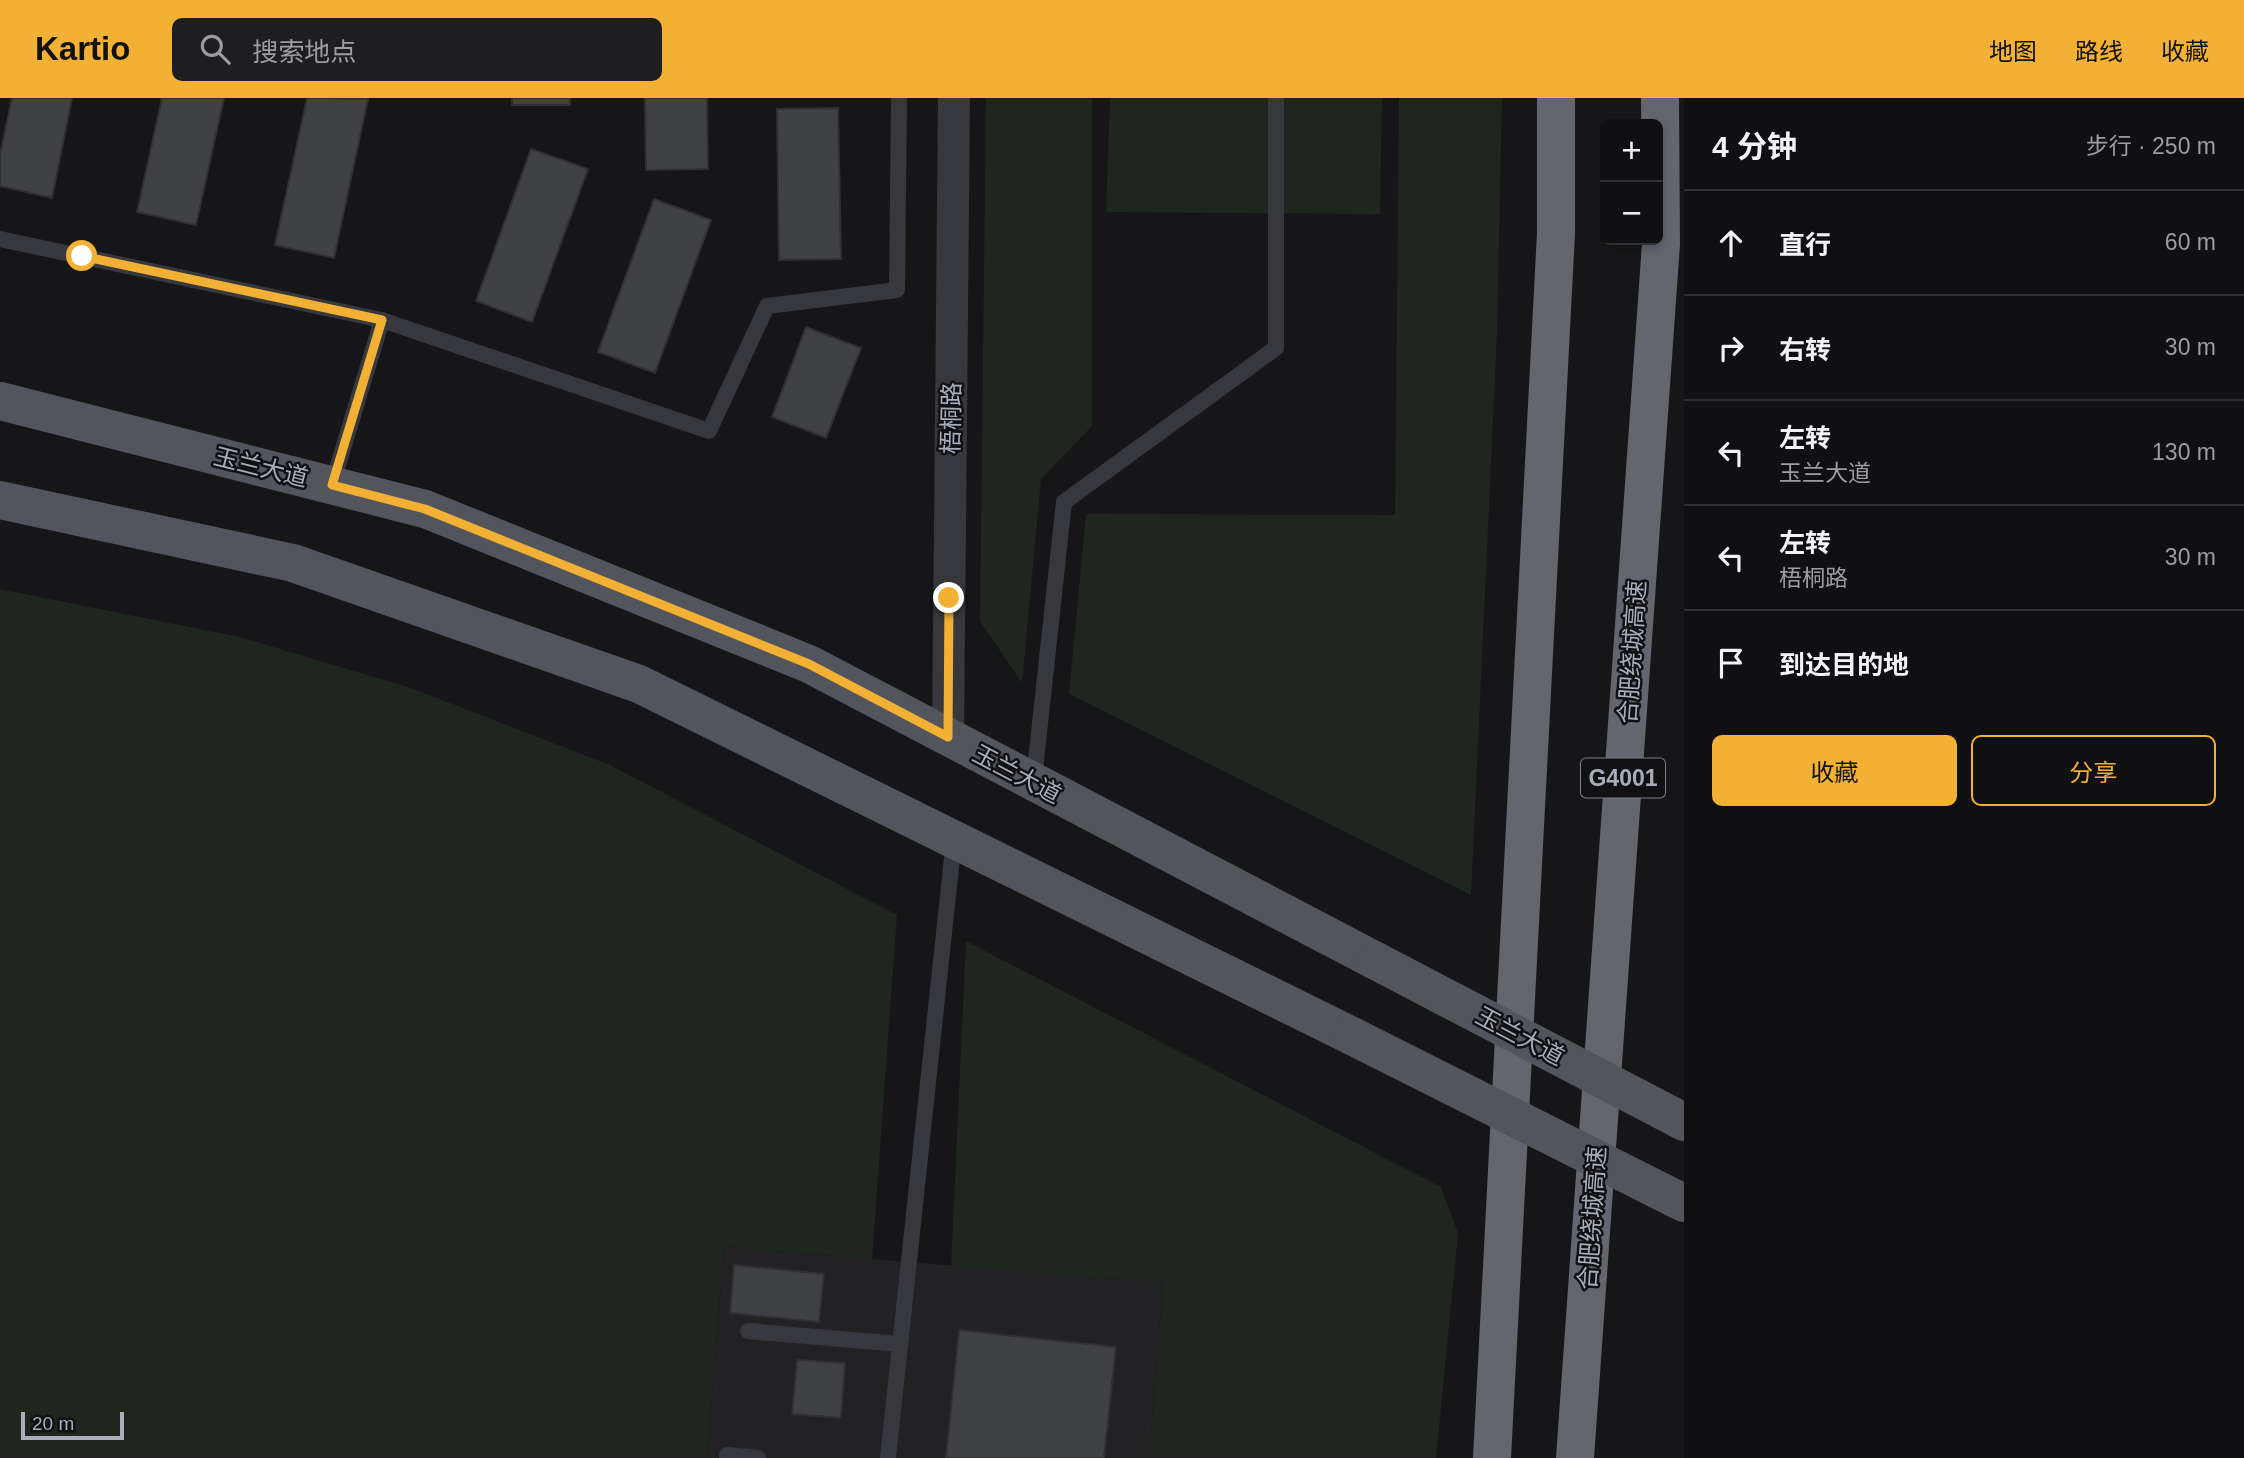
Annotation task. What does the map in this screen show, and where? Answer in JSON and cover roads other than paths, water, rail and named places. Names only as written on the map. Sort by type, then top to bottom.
[{"type":"highway","points":[[1492,1458],[1556,233],[1556,98]]},
{"type":"highway","name":"合肥绕城高速","points":[[1575,1458],[1661,244],[1660,98]]},
{"type":"main road","name":"玉兰大道","points":[[0,401],[425,509],[796,659],[1684,1122]]},
{"type":"main road","points":[[0,500],[293,563],[639,684],[1352,1035],[1684,1203]]},
{"type":"street","name":"梧桐路","points":[[948,737],[954,98]]},
{"type":"lane","points":[[0,239],[382,320],[709,431],[767,306],[897,290],[900,98]]},
{"type":"lane","points":[[1033,782],[1064,502],[1276,348],[1276,98]]},
{"type":"lane","points":[[332,485],[382,320]]},
{"type":"lane","points":[[888,1458],[954,839]]},
{"type":"lane","points":[[748,1331],[900,1344]]},
{"type":"lane","points":[[727,1458],[727,1455],[758,1458]]}]
